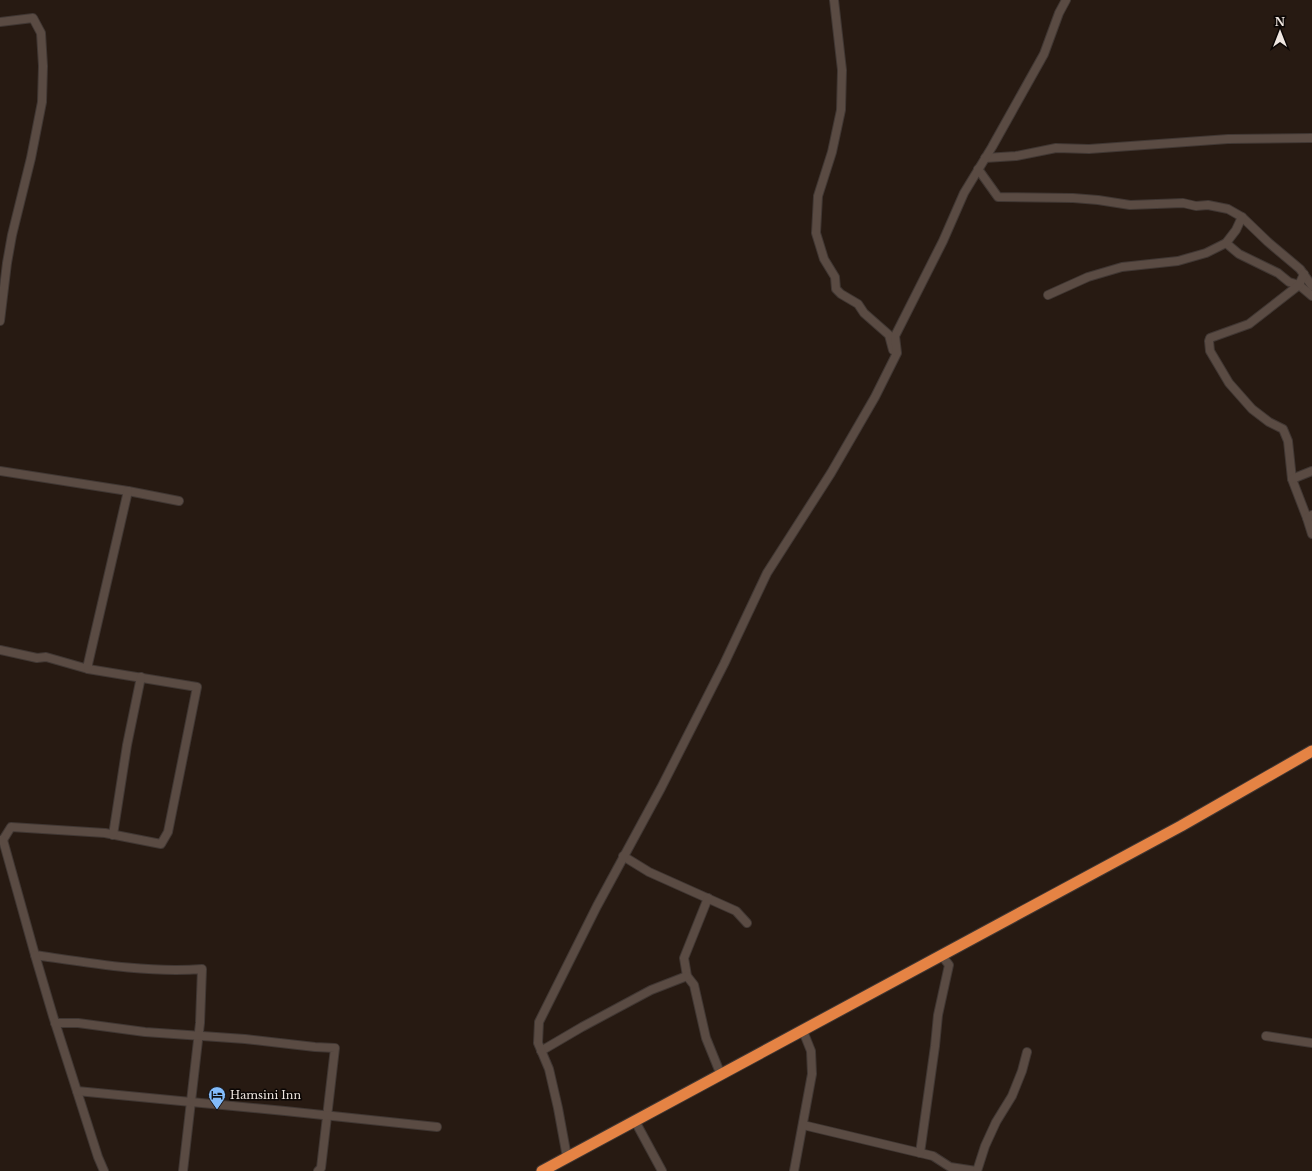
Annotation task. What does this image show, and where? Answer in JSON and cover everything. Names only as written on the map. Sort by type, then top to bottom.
[{"type":"highway","points":[[542,1171],[1182,826],[1312,752]]},
{"type":"street","points":[[834,0],[842,70],[841,110],[832,152],[818,196],[816,233],[824,259],[835,277],[836,289],[841,294],[858,304],[864,313],[889,335],[895,356]]},
{"type":"street","points":[[567,1157],[549,1069],[538,1043],[539,1022],[623,856],[661,788],[717,678],[766,573],[831,473],[875,397],[897,353],[896,336],[943,241],[964,193],[1044,54],[1064,2]]},
{"type":"street","points":[[0,22],[33,18],[41,33],[43,66],[42,102],[31,158],[12,235],[0,321]]},
{"type":"street","points":[[985,158],[1016,156],[1056,148],[1089,149],[1228,139],[1312,138]]},
{"type":"street","points":[[978,169],[998,196],[1079,199],[1130,205],[1183,203],[1196,206],[1208,205],[1228,209],[1242,217],[1268,242],[1300,269],[1312,286]]},
{"type":"street","points":[[1048,295],[1088,277],[1122,267],[1178,261],[1206,253],[1226,243],[1236,230],[1242,217]]},
{"type":"street","points":[[1226,243],[1239,254],[1278,273],[1289,282],[1299,285],[1312,296]]},
{"type":"street","points":[[1304,274],[1299,285],[1249,324],[1210,338],[1209,341],[1210,351],[1229,383],[1252,409],[1269,422],[1283,429],[1288,441],[1292,479],[1309,516],[1312,534]]},
{"type":"street","points":[[0,471],[128,491],[179,501]]},
{"type":"street","points":[[1292,479],[1312,471]]},
{"type":"street","points":[[88,669],[128,491]]},
{"type":"street","points":[[0,650],[37,658],[46,657],[88,669],[197,687],[168,832],[161,844],[113,835],[40,828],[11,827],[1,840],[55,1023],[98,1157],[104,1171]]},
{"type":"street","points":[[113,835],[127,745],[141,677]]},
{"type":"street","points":[[623,856],[648,872],[736,910],[747,923]]},
{"type":"street","points":[[708,898],[684,958],[687,976],[694,986],[706,1038],[721,1075]]},
{"type":"street","points":[[35,955],[94,964],[146,969],[175,971],[202,969],[199,1036],[183,1171]]},
{"type":"street","points":[[920,1153],[938,1016],[949,966],[942,956]]},
{"type":"street","points":[[542,1051],[582,1027],[651,990],[687,976]]},
{"type":"street","points":[[55,1023],[78,1023],[145,1032],[245,1039],[335,1048],[321,1168],[318,1171]]},
{"type":"street","points":[[794,1171],[812,1074],[811,1051],[803,1031]]},
{"type":"street","points":[[1266,1036],[1312,1043]]},
{"type":"street","points":[[803,1125],[933,1156],[950,1167],[976,1171],[996,1122],[1012,1096],[1022,1071],[1027,1052]]},
{"type":"street","points":[[77,1091],[437,1127]]},
{"type":"street","points":[[635,1121],[662,1171]]},
{"type":"place","name":"Hamsini Inn","points":[[217,1110]]}]
